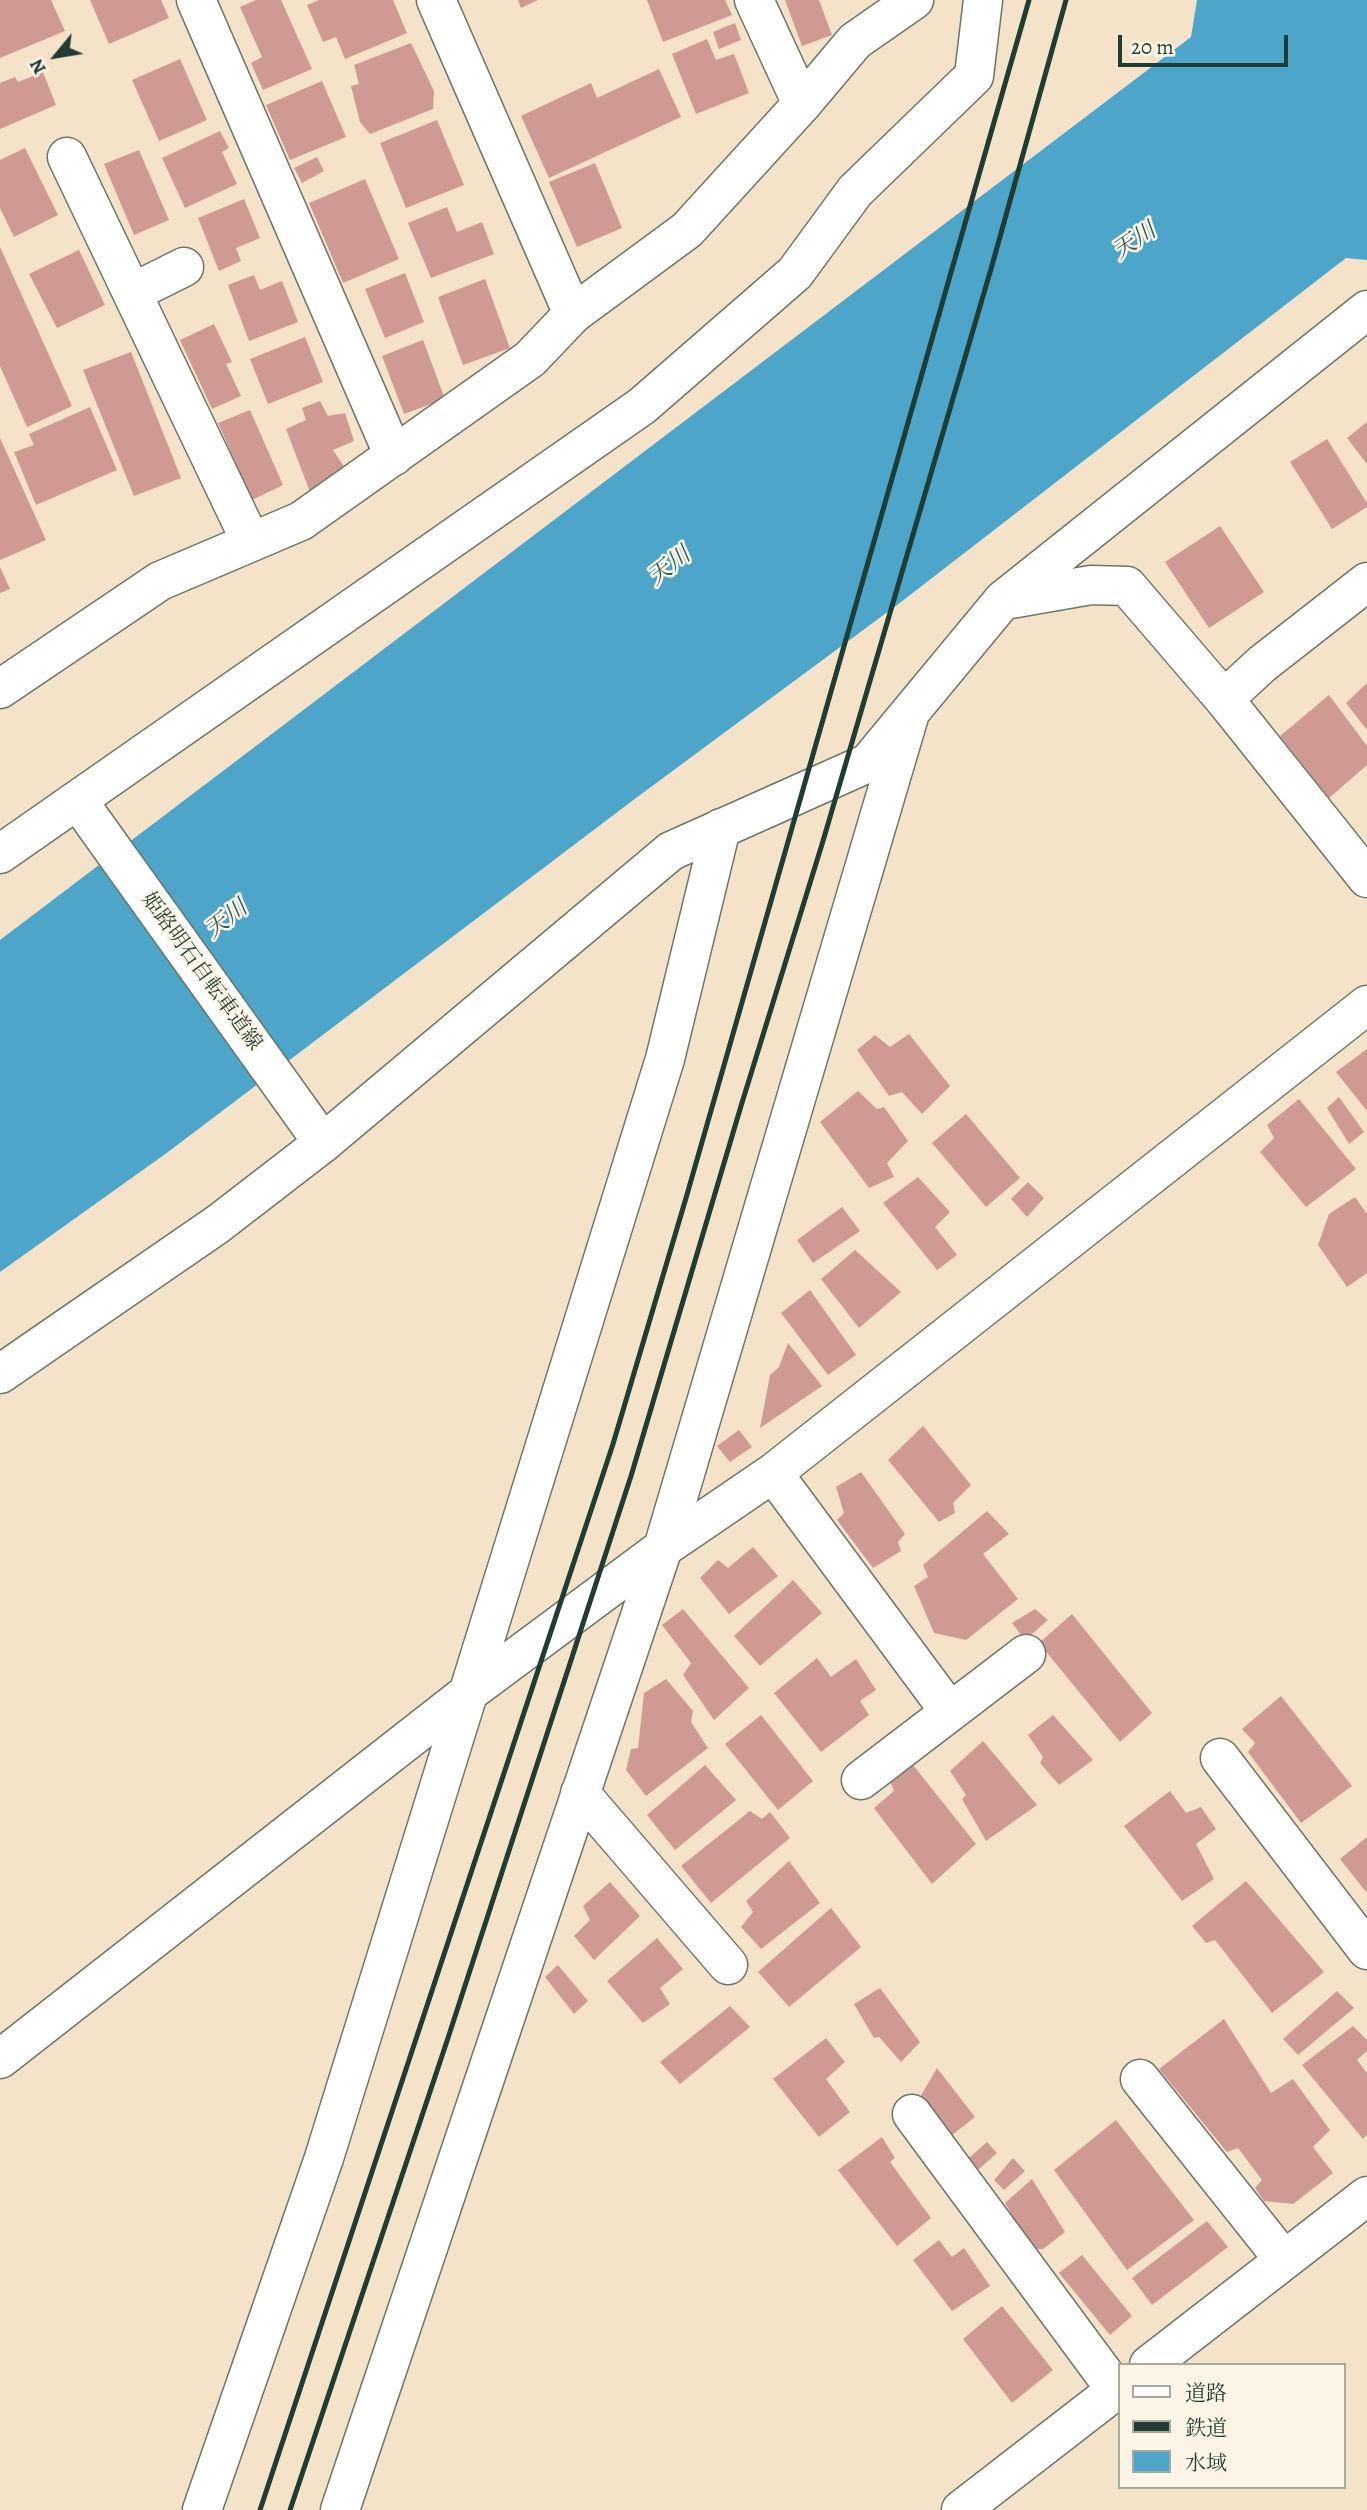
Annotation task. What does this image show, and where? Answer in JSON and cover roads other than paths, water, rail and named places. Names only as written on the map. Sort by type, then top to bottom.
[{"type":"street","points":[[196,0],[394,457]]},
{"type":"street","points":[[436,0],[573,314]]},
{"type":"street","points":[[754,0],[802,104]]},
{"type":"street","points":[[0,689],[160,581],[301,521],[530,359],[573,314],[687,230],[802,104],[855,41],[914,0]]},
{"type":"street","points":[[0,854],[642,406],[795,272],[855,191],[974,76],[987,3]]},
{"type":"street","points":[[67,156],[251,542]]},
{"type":"street","points":[[132,293],[184,267]]},
{"type":"street","points":[[0,1374],[218,1224],[324,1143],[671,851],[868,763],[1003,600],[1367,310]]},
{"type":"street","points":[[1224,699],[1262,664],[1367,582]]},
{"type":"street","points":[[1003,600],[1091,585],[1127,586],[1224,699],[1367,878]]},
{"type":"street","points":[[340,2510],[663,1548],[910,713]]},
{"type":"street","name":"姫路明石自転車道線","points":[[78,801],[324,1143]]},
{"type":"street","points":[[202,2510],[324,2158],[665,1059],[721,828]]},
{"type":"street","points":[[0,2059],[468,1693],[663,1548],[773,1473],[1367,1005]]},
{"type":"street","points":[[773,1473],[950,1712]]},
{"type":"street","points":[[861,1780],[1026,1654]]},
{"type":"street","points":[[1220,1758],[1367,1951]]},
{"type":"street","points":[[580,1793],[728,1965]]},
{"type":"street","points":[[1140,2079],[1284,2260]]},
{"type":"street","points":[[912,2114],[1118,2388],[961,2510]]},
{"type":"street","points":[[1152,2363],[1367,2196]]},
{"type":"water","name":"天川","points":[[1197,0],[1367,0],[1367,260],[1346,258],[901,602],[636,798],[168,1152],[0,1272],[0,940],[1191,37]]},
{"type":"railway","points":[[260,2510],[613,1444],[1029,0]]},
{"type":"railway","points":[[290,2510],[447,2041],[631,1476],[823,841],[991,269],[1066,0]]}]
